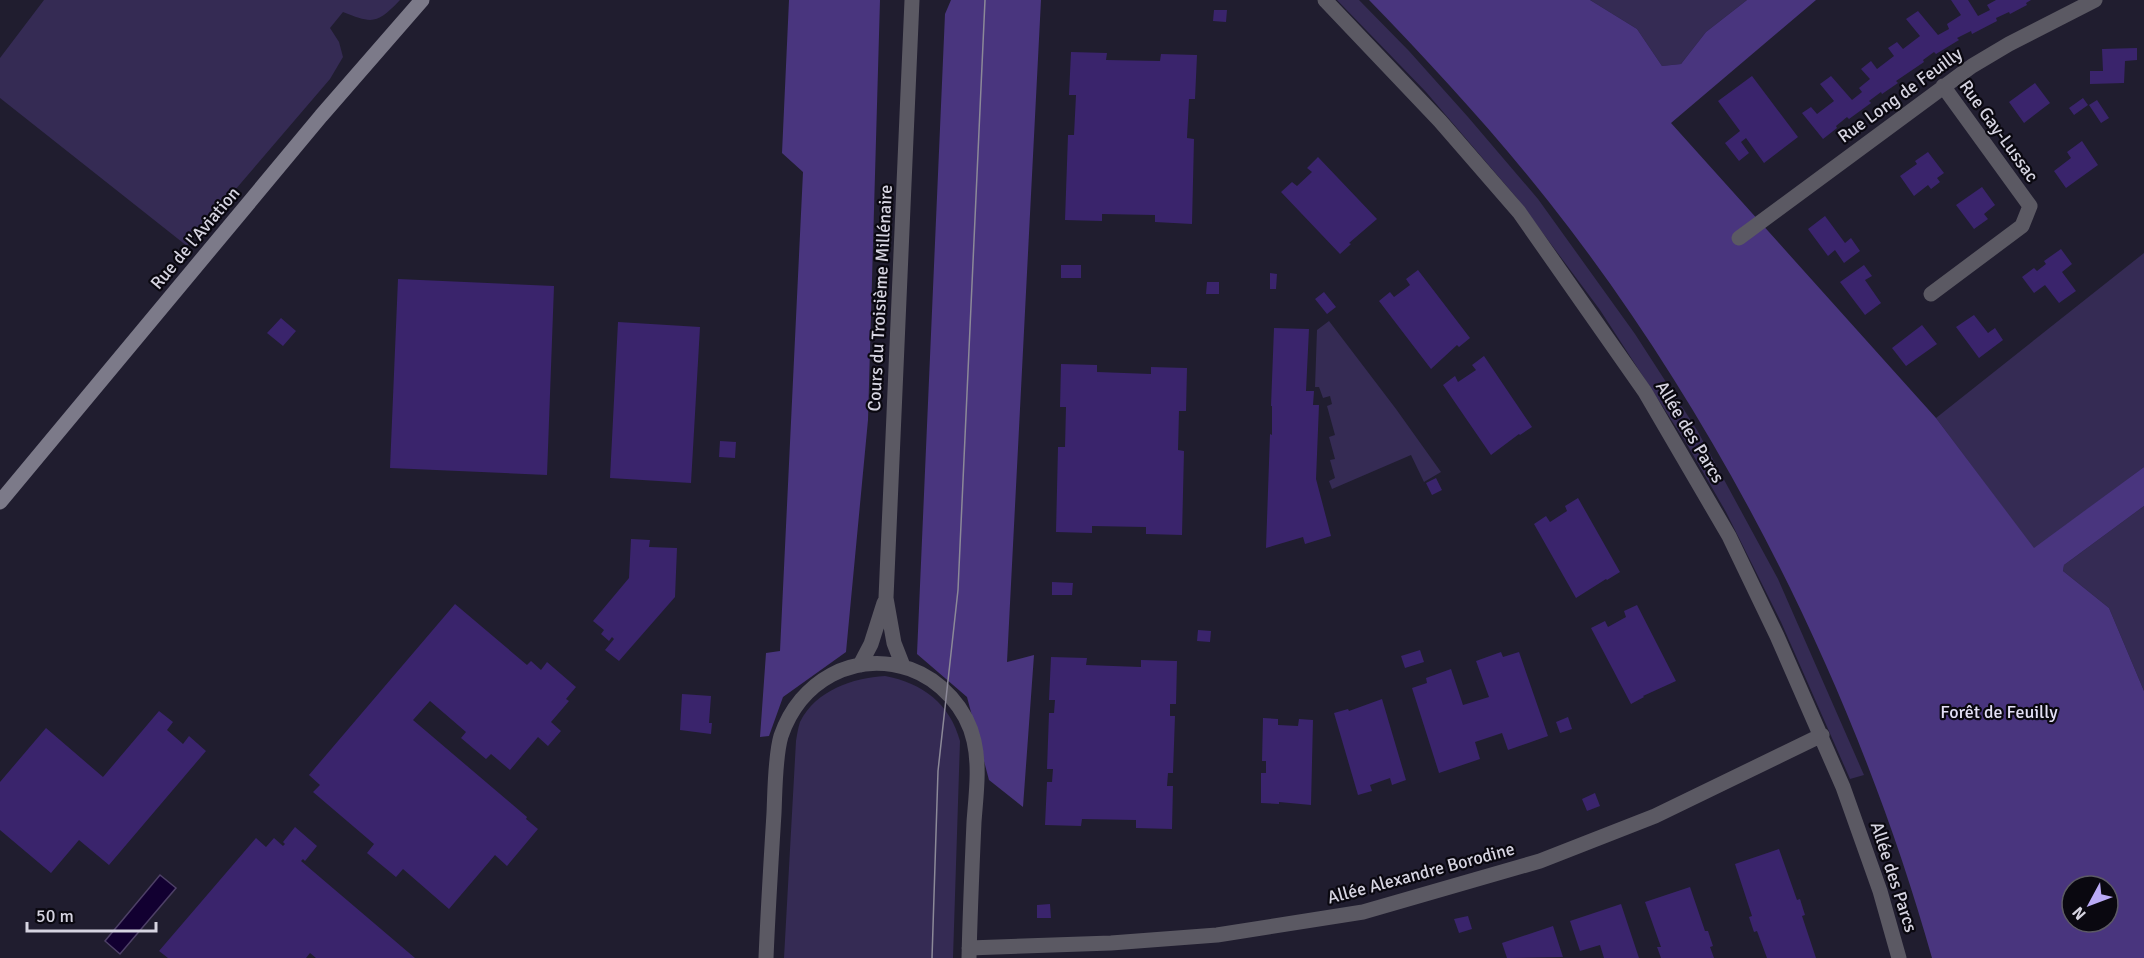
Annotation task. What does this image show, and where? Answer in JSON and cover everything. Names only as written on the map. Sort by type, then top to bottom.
[{"type":"street","name":"Rue de l'Aviation","points":[[0,502],[321,116],[423,0]]},
{"type":"street","name":"Cours du Troisième Millénaire","points":[[903,666],[894,643],[886,598],[912,0]]},
{"type":"street","name":"Allée des Parcs","points":[[1325,0],[1440,121],[1520,212],[1645,392],[1729,536],[1822,735],[1876,881],[1899,958]]},
{"type":"street","name":"Rue Long de Feuilly","points":[[1739,238],[1943,86],[2009,44],[2095,0]]},
{"type":"street","name":"Rue Gay-Lussac","points":[[1931,294],[2022,226],[2030,206],[1943,86]]},
{"type":"street","name":"Cours du Troisième Millénaire","points":[[860,665],[871,644],[886,598]]},
{"type":"street","points":[[765,958],[775,787],[781,738],[790,716],[807,692],[831,674],[860,665],[880,663],[903,666],[929,678],[946,692],[962,711],[974,740],[977,764],[969,953]]},
{"type":"street","name":"Allée Alexandre Borodine","points":[[969,953],[1217,935],[1362,912],[1551,858],[1655,816],[1822,735]]},
{"type":"shaded area","points":[[44,0],[400,0],[386,14],[374,20],[361,19],[343,12],[330,28],[339,42],[343,57],[330,79],[187,246],[0,98],[0,58]]},
{"type":"shaded area","points":[[1337,0],[1359,0],[1409,51],[1468,117],[1538,199],[1635,334],[1697,430],[1778,579],[1864,775],[1850,779],[1781,622],[1726,512],[1685,441],[1600,310],[1516,197],[1426,92]]},
{"type":"shaded area","points":[[1590,0],[1747,0],[1706,32],[1681,64],[1662,66],[1637,29]]},
{"type":"shaded area","points":[[2144,253],[2144,467],[2034,549],[1936,418]]},
{"type":"shaded area","points":[[1329,321],[1441,472],[1424,482],[1411,455],[1332,489],[1329,481],[1335,478],[1330,460],[1335,459],[1329,437],[1335,435],[1327,406],[1332,404],[1330,396],[1323,398],[1319,387],[1315,387],[1317,330]]},
{"type":"shaded area","points":[[2144,506],[2144,691],[2109,608],[2063,571],[2064,565]]},
{"type":"shaded area","points":[[885,676],[911,684],[933,697],[949,716],[960,741],[953,958],[784,958],[796,741],[800,722],[807,711],[825,694],[848,683]]},
{"type":"shaded area","points":[[160,875],[176,888],[120,954],[105,941]]},
{"type":"green space","points":[[789,0],[880,0],[868,420],[846,652],[783,697],[769,736],[760,737],[766,653],[780,651],[803,172],[782,153]]},
{"type":"green space","points":[[951,0],[1041,0],[1007,662],[1034,655],[1023,807],[989,780],[967,697],[917,654],[945,14]]},
{"type":"green space","name":"Forêt de Feuilly","points":[[1369,0],[1590,0],[1637,29],[1662,66],[1681,64],[1706,32],[1747,0],[1816,0],[1671,123],[1936,418],[2034,548],[2144,467],[2144,506],[2064,565],[2063,571],[2109,608],[2144,691],[2144,958],[1932,958],[1901,858],[1865,758],[1823,659],[1777,562],[1726,467],[1671,375],[1612,286],[1528,176],[1439,74]]},
{"type":"building","points":[[1951,0],[1968,0],[1978,16],[1990,10],[1987,5],[1996,0],[2031,0],[2026,3],[2027,5],[1996,18],[1997,21],[1972,34],[1971,31],[1957,38],[1959,40],[1936,54],[1934,52],[1923,60],[1924,62],[1896,81],[1898,83],[1882,94],[1881,92],[1869,101],[1871,103],[1849,119],[1847,117],[1823,139],[1802,113],[1811,107],[1817,114],[1834,101],[1820,84],[1831,76],[1852,100],[1862,92],[1859,88],[1870,79],[1861,69],[1871,61],[1877,69],[1894,56],[1888,48],[1897,42],[1903,49],[1920,36],[1906,19],[1918,11],[1938,35],[1949,29],[1947,24],[1961,15]]},
{"type":"building","points":[[1214,10],[1227,10],[1226,22],[1213,21]]},
{"type":"building","points":[[2137,48],[2137,60],[2125,61],[2124,83],[2090,84],[2090,71],[2103,71],[2102,49]]},
{"type":"building","points":[[1071,52],[1107,53],[1106,60],[1160,61],[1161,54],[1197,55],[1195,99],[1189,99],[1187,138],[1194,139],[1192,224],[1155,222],[1155,215],[1102,214],[1102,221],[1065,220],[1068,135],[1074,135],[1076,95],[1069,95]]},
{"type":"building","points":[[1752,76],[1798,137],[1764,163],[1746,138],[1741,142],[1749,153],[1739,161],[1725,143],[1740,131],[1718,101]]},
{"type":"building","points":[[2035,83],[2050,103],[2024,123],[2009,102]]},
{"type":"building","points":[[2083,98],[2088,105],[2074,115],[2069,108]]},
{"type":"building","points":[[2097,100],[2109,118],[2101,123],[2089,105]]},
{"type":"building","points":[[2082,141],[2098,165],[2066,188],[2054,171],[2071,158],[2067,152]]},
{"type":"building","points":[[1928,152],[1944,173],[1937,178],[1940,182],[1931,189],[1928,185],[1914,196],[1900,176],[1917,164],[1915,161]]},
{"type":"building","points":[[1318,157],[1377,219],[1349,243],[1351,244],[1340,254],[1281,192],[1292,182],[1297,186],[1312,172],[1307,168]]},
{"type":"building","points":[[1982,187],[1995,205],[1984,214],[1988,219],[1974,229],[1956,205]]},
{"type":"building","points":[[1825,216],[1845,243],[1851,238],[1860,251],[1844,263],[1835,250],[1828,256],[1808,229]]},
{"type":"building","points":[[2061,249],[2072,264],[2062,272],[2076,291],[2059,303],[2045,285],[2034,293],[2022,277],[2034,268],[2037,271],[2046,264],[2044,261]]},
{"type":"building","points":[[1061,265],[1081,265],[1081,278],[1061,278]]},
{"type":"building","points":[[1864,265],[1872,276],[1865,280],[1881,303],[1865,315],[1840,282]]},
{"type":"building","points":[[1418,270],[1470,338],[1459,347],[1457,345],[1431,369],[1379,301],[1390,292],[1394,297],[1410,285],[1406,279]]},
{"type":"building","points":[[1270,273],[1277,274],[1276,289],[1270,289]]},
{"type":"building","points":[[398,279],[554,286],[547,475],[390,468]]},
{"type":"building","points":[[1207,282],[1219,282],[1219,294],[1206,294]]},
{"type":"building","points":[[1324,292],[1336,307],[1327,314],[1315,299]]},
{"type":"building","points":[[1974,315],[1988,333],[1995,328],[2003,340],[1979,358],[1956,327]]},
{"type":"building","points":[[281,318],[296,331],[283,346],[267,333]]},
{"type":"building","points":[[618,322],[700,327],[691,483],[610,478]]},
{"type":"building","points":[[1922,325],[1937,344],[1906,366],[1892,348]]},
{"type":"building","points":[[1274,328],[1309,329],[1306,391],[1314,391],[1313,405],[1319,405],[1316,479],[1331,536],[1305,544],[1303,537],[1266,548],[1270,434],[1272,435]]},
{"type":"building","points":[[1484,356],[1532,427],[1491,455],[1443,385],[1455,376],[1458,382],[1476,370],[1472,365]]},
{"type":"building","points":[[1061,364],[1097,365],[1097,372],[1151,374],[1151,367],[1187,368],[1186,411],[1179,411],[1178,450],[1184,451],[1182,535],[1146,534],[1146,527],[1092,526],[1092,533],[1056,532],[1058,447],[1065,447],[1066,407],[1060,407]]},
{"type":"building","points":[[720,441],[736,442],[735,458],[719,457]]},
{"type":"building","points":[[1436,478],[1442,490],[1432,495],[1426,483]]},
{"type":"building","points":[[1578,498],[1620,572],[1576,598],[1534,524],[1546,516],[1550,522],[1567,511],[1565,506]]},
{"type":"building","points":[[631,539],[650,540],[649,547],[677,548],[675,597],[619,661],[605,650],[614,639],[612,637],[609,641],[601,634],[604,630],[593,621],[629,578]]},
{"type":"building","points":[[1052,582],[1073,583],[1072,595],[1052,595]]},
{"type":"building","points":[[455,604],[527,665],[531,661],[541,670],[547,662],[576,687],[566,699],[569,701],[551,722],[561,731],[548,746],[538,737],[510,770],[491,754],[486,759],[461,738],[466,732],[430,701],[413,720],[527,817],[526,819],[538,829],[507,866],[495,855],[449,909],[403,869],[396,877],[367,853],[374,844],[313,792],[320,785],[309,775]]},
{"type":"building","points":[[1637,605],[1676,681],[1631,704],[1591,628],[1605,621],[1608,627],[1626,617],[1624,611]]},
{"type":"building","points":[[1198,630],[1211,631],[1210,642],[1197,641]]},
{"type":"building","points":[[1420,650],[1424,662],[1405,668],[1401,656]]},
{"type":"building","points":[[1501,652],[1503,657],[1519,652],[1548,736],[1508,750],[1502,733],[1475,742],[1480,759],[1439,773],[1412,688],[1427,683],[1426,678],[1451,669],[1463,705],[1489,697],[1476,661]]},
{"type":"building","points":[[1051,657],[1087,658],[1086,665],[1141,667],[1141,660],[1177,661],[1176,704],[1170,704],[1170,716],[1175,716],[1173,773],[1168,773],[1167,786],[1173,786],[1172,829],[1136,828],[1136,820],[1082,819],[1081,826],[1045,825],[1047,782],[1052,782],[1053,769],[1047,769],[1049,713],[1054,713],[1055,700],[1049,700]]},
{"type":"building","points":[[682,694],[711,696],[709,723],[712,723],[711,734],[680,730]]},
{"type":"building","points":[[1382,699],[1406,780],[1392,785],[1390,778],[1370,785],[1372,791],[1358,795],[1334,713],[1348,709],[1349,711]]},
{"type":"building","points":[[159,711],[173,722],[167,730],[183,744],[189,736],[206,751],[109,865],[79,840],[51,873],[0,830],[0,782],[46,728],[103,777]]},
{"type":"building","points":[[1568,717],[1572,729],[1560,733],[1556,722]]},
{"type":"building","points":[[1263,718],[1278,719],[1278,725],[1298,726],[1299,719],[1313,720],[1311,805],[1261,803],[1261,773],[1266,773],[1266,761],[1262,761]]},
{"type":"building","points":[[1595,793],[1600,806],[1587,811],[1582,799]]},
{"type":"building","points":[[295,827],[317,846],[305,861],[303,859],[301,861],[415,958],[316,958],[310,953],[306,958],[168,958],[159,951],[256,838],[266,847],[274,838],[283,846],[285,844],[283,842]]},
{"type":"building","points":[[1779,849],[1797,900],[1800,899],[1805,915],[1802,916],[1816,958],[1767,958],[1757,931],[1754,932],[1749,917],[1752,916],[1735,864]]},
{"type":"building","points":[[1690,887],[1705,931],[1708,931],[1714,958],[1661,958],[1657,947],[1661,947],[1645,902]]},
{"type":"building","points":[[1050,904],[1051,918],[1037,918],[1037,905]]},
{"type":"building","points":[[1621,904],[1639,958],[1604,958],[1600,945],[1580,951],[1570,921]]},
{"type":"building","points":[[1468,916],[1472,929],[1459,933],[1454,919]]},
{"type":"building","points":[[1553,926],[1563,957],[1507,958],[1502,943]]},
{"type":"tram line","points":[[932,958],[938,771],[958,590],[985,0]]}]
